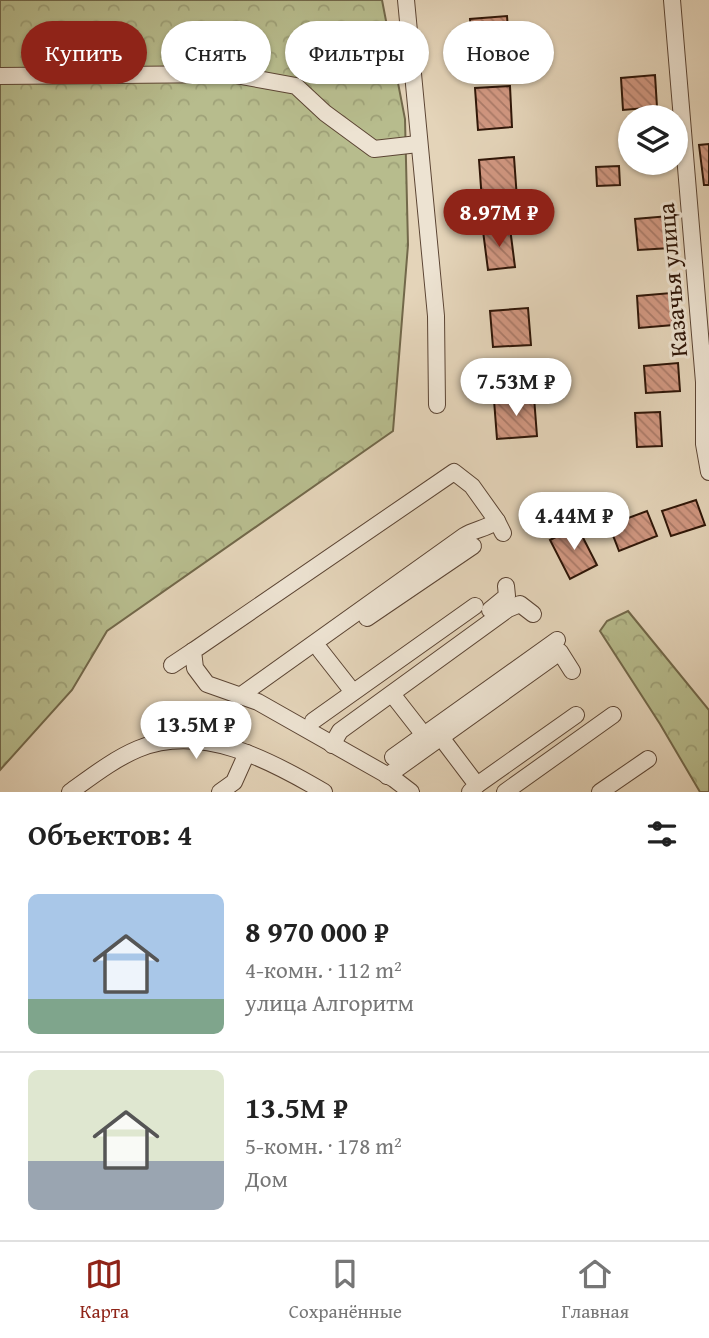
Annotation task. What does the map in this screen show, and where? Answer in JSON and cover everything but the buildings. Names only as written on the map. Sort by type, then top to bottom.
[{"type":"street","points":[[406,0],[436,316],[437,405]]},
{"type":"street","name":"Казачья улица","points":[[672,0],[706,383],[704,444],[709,472]]},
{"type":"street","points":[[0,76],[230,74],[296,86],[325,113],[374,149],[418,144]]},
{"type":"street","points":[[172,665],[454,472],[472,486],[500,527],[474,529],[240,696]]},
{"type":"street","points":[[258,702],[264,688],[473,546]]},
{"type":"street","points":[[327,742],[327,732],[504,600],[507,596],[506,586]]},
{"type":"street","points":[[327,742],[509,609],[520,604],[533,614]]},
{"type":"street","points":[[313,721],[475,606]]},
{"type":"street","points":[[393,757],[557,640]]},
{"type":"street","points":[[320,650],[353,692]]},
{"type":"street","points":[[193,651],[195,668],[207,684],[258,702],[411,792]]},
{"type":"street","points":[[391,778],[559,652],[572,671]]},
{"type":"street","points":[[391,778],[446,744],[551,668]]},
{"type":"street","points":[[392,694],[424,735]]},
{"type":"street","points":[[446,744],[473,789],[576,715]]},
{"type":"street","points":[[505,792],[613,715]]},
{"type":"street","points":[[495,792],[570,738]]},
{"type":"street","points":[[70,792],[138,749],[176,739],[228,746],[300,778],[324,792]]},
{"type":"street","points":[[220,792],[234,782],[247,753]]},
{"type":"street","points":[[600,792],[648,759]]},
{"type":"green space","points":[[0,0],[382,0],[386,21],[285,21],[285,84],[398,84],[405,119],[408,245],[393,431],[107,631],[72,690],[0,770]]},
{"type":"green space","points":[[628,611],[709,710],[709,792],[700,792],[600,631],[607,621]]}]
